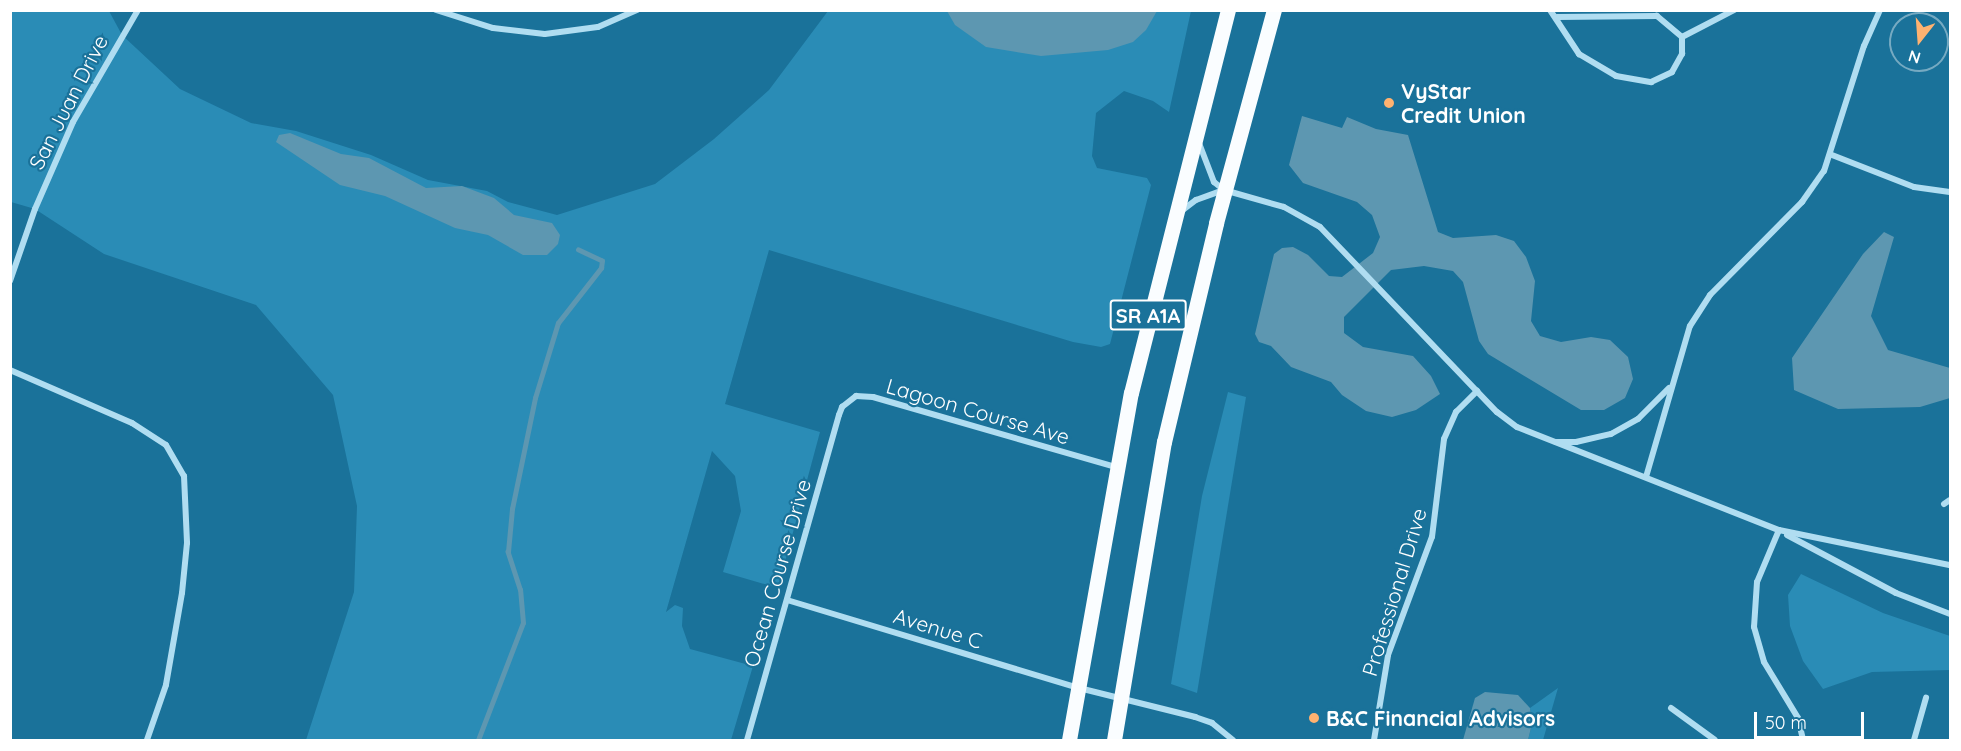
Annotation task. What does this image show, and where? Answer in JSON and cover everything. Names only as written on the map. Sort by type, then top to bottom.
[{"type":"main road","name":"SR A1A","points":[[1069,741],[1116,467],[1171,223],[1228,10]]},
{"type":"main road","name":"SR A1A","points":[[1114,741],[1164,442],[1224,190],[1274,10]]},
{"type":"street","name":"San Juan Drive","points":[[10,281],[35,209],[72,122],[138,10]]},
{"type":"street","points":[[436,10],[493,28],[545,34],[598,27],[637,10]]},
{"type":"street","points":[[1550,10],[1557,17],[1579,54],[1616,76],[1639,82],[1651,82],[1672,72],[1682,54],[1682,37],[1657,16],[1557,17]]},
{"type":"street","points":[[1682,37],[1734,10]]},
{"type":"street","points":[[1646,477],[1682,347],[1701,307],[1802,202],[1832,155],[1864,46],[1880,10]]},
{"type":"street","points":[[1195,131],[1209,173],[1224,190],[1302,216],[1355,260],[1477,391],[1517,427],[1779,531],[1896,593],[1950,614]]},
{"type":"street","points":[[1832,155],[1914,187],[1950,192]]},
{"type":"street","points":[[1171,223],[1196,200],[1224,190]]},
{"type":"street","points":[[10,369],[132,423],[166,446],[184,476],[187,543],[182,593],[166,685],[147,741]]},
{"type":"street","points":[[1550,442],[1576,442],[1611,434],[1638,418],[1671,386]]},
{"type":"street","name":"Professional Drive","points":[[1374,741],[1388,655],[1432,537],[1444,439],[1456,412],[1477,391]]},
{"type":"street","name":"Lagoon Course Ave","points":[[839,415],[842,407],[856,396],[873,397],[1116,467]]},
{"type":"street","name":"Ocean Course Drive","points":[[747,741],[839,415]]},
{"type":"street","points":[[1944,504],[1950,500]]},
{"type":"street","points":[[1779,531],[1950,565]]},
{"type":"street","points":[[1779,531],[1757,582],[1754,627],[1764,662],[1798,718],[1803,741]]},
{"type":"street","name":"Avenue C","points":[[787,600],[1079,688]]},
{"type":"street","points":[[1079,688],[1195,717],[1212,723],[1233,741]]},
{"type":"street","points":[[1914,741],[1926,698]]},
{"type":"street","points":[[1671,708],[1715,741]]},
{"type":"shaded area","points":[[11,11],[109,11],[122,35],[180,89],[251,123],[296,131],[371,155],[428,180],[487,191],[508,202],[557,215],[655,184],[714,139],[769,90],[828,11],[1191,11],[1169,112],[1153,101],[1124,91],[1096,113],[1092,156],[1097,168],[1147,178],[1151,185],[1110,344],[1101,347],[1073,342],[769,250],[725,404],[820,432],[778,588],[723,572],[741,511],[735,476],[712,451],[666,612],[675,605],[683,608],[682,626],[690,649],[753,666],[731,740],[306,740],[354,592],[357,506],[333,395],[256,305],[104,254],[35,209],[11,202]]},
{"type":"shaded area","points":[[947,11],[1157,11],[1146,30],[1133,42],[1108,50],[1041,56],[986,47],[955,25]]},
{"type":"shaded area","points":[[1302,116],[1342,128],[1347,117],[1376,129],[1408,135],[1438,232],[1453,238],[1496,235],[1514,241],[1526,257],[1535,281],[1531,321],[1540,336],[1561,342],[1591,337],[1610,340],[1628,357],[1633,379],[1625,398],[1604,410],[1581,410],[1488,354],[1479,341],[1463,282],[1453,271],[1424,266],[1391,270],[1344,317],[1344,333],[1363,347],[1413,356],[1431,376],[1440,394],[1416,410],[1392,417],[1366,411],[1342,395],[1331,382],[1291,367],[1271,346],[1259,342],[1255,334],[1274,254],[1282,248],[1293,247],[1308,255],[1329,276],[1342,277],[1373,253],[1380,237],[1372,215],[1357,202],[1303,183],[1289,165]]},
{"type":"shaded area","points":[[290,133],[341,154],[369,158],[426,188],[462,186],[494,198],[514,215],[552,223],[560,235],[558,244],[547,255],[523,255],[488,235],[455,228],[385,196],[340,185],[276,142],[279,135]]},
{"type":"shaded area","points":[[1884,232],[1894,237],[1871,316],[1888,350],[1950,368],[1950,398],[1920,407],[1838,409],[1794,390],[1792,358],[1863,254]]},
{"type":"shaded area","points":[[1228,392],[1246,397],[1197,693],[1171,684],[1202,496]]},
{"type":"shaded area","points":[[1801,574],[1883,613],[1950,636],[1950,670],[1872,672],[1823,689],[1803,661],[1790,626],[1788,595]]},
{"type":"shaded area","points":[[1558,688],[1543,740],[1528,740],[1532,724],[1530,708]]},
{"type":"shaded area","points":[[1485,692],[1518,695],[1530,708],[1532,724],[1528,740],[1463,740],[1475,698]]},
{"type":"waterway","points":[[478,740],[523,623],[520,590],[508,552],[512,509],[535,398],[558,323],[601,268],[602,261],[578,250]]},
{"type":"place","name":"VyStar Credit Union","points":[[1389,103]]},
{"type":"place","name":"B&C Financial Advisors","points":[[1314,718]]}]
